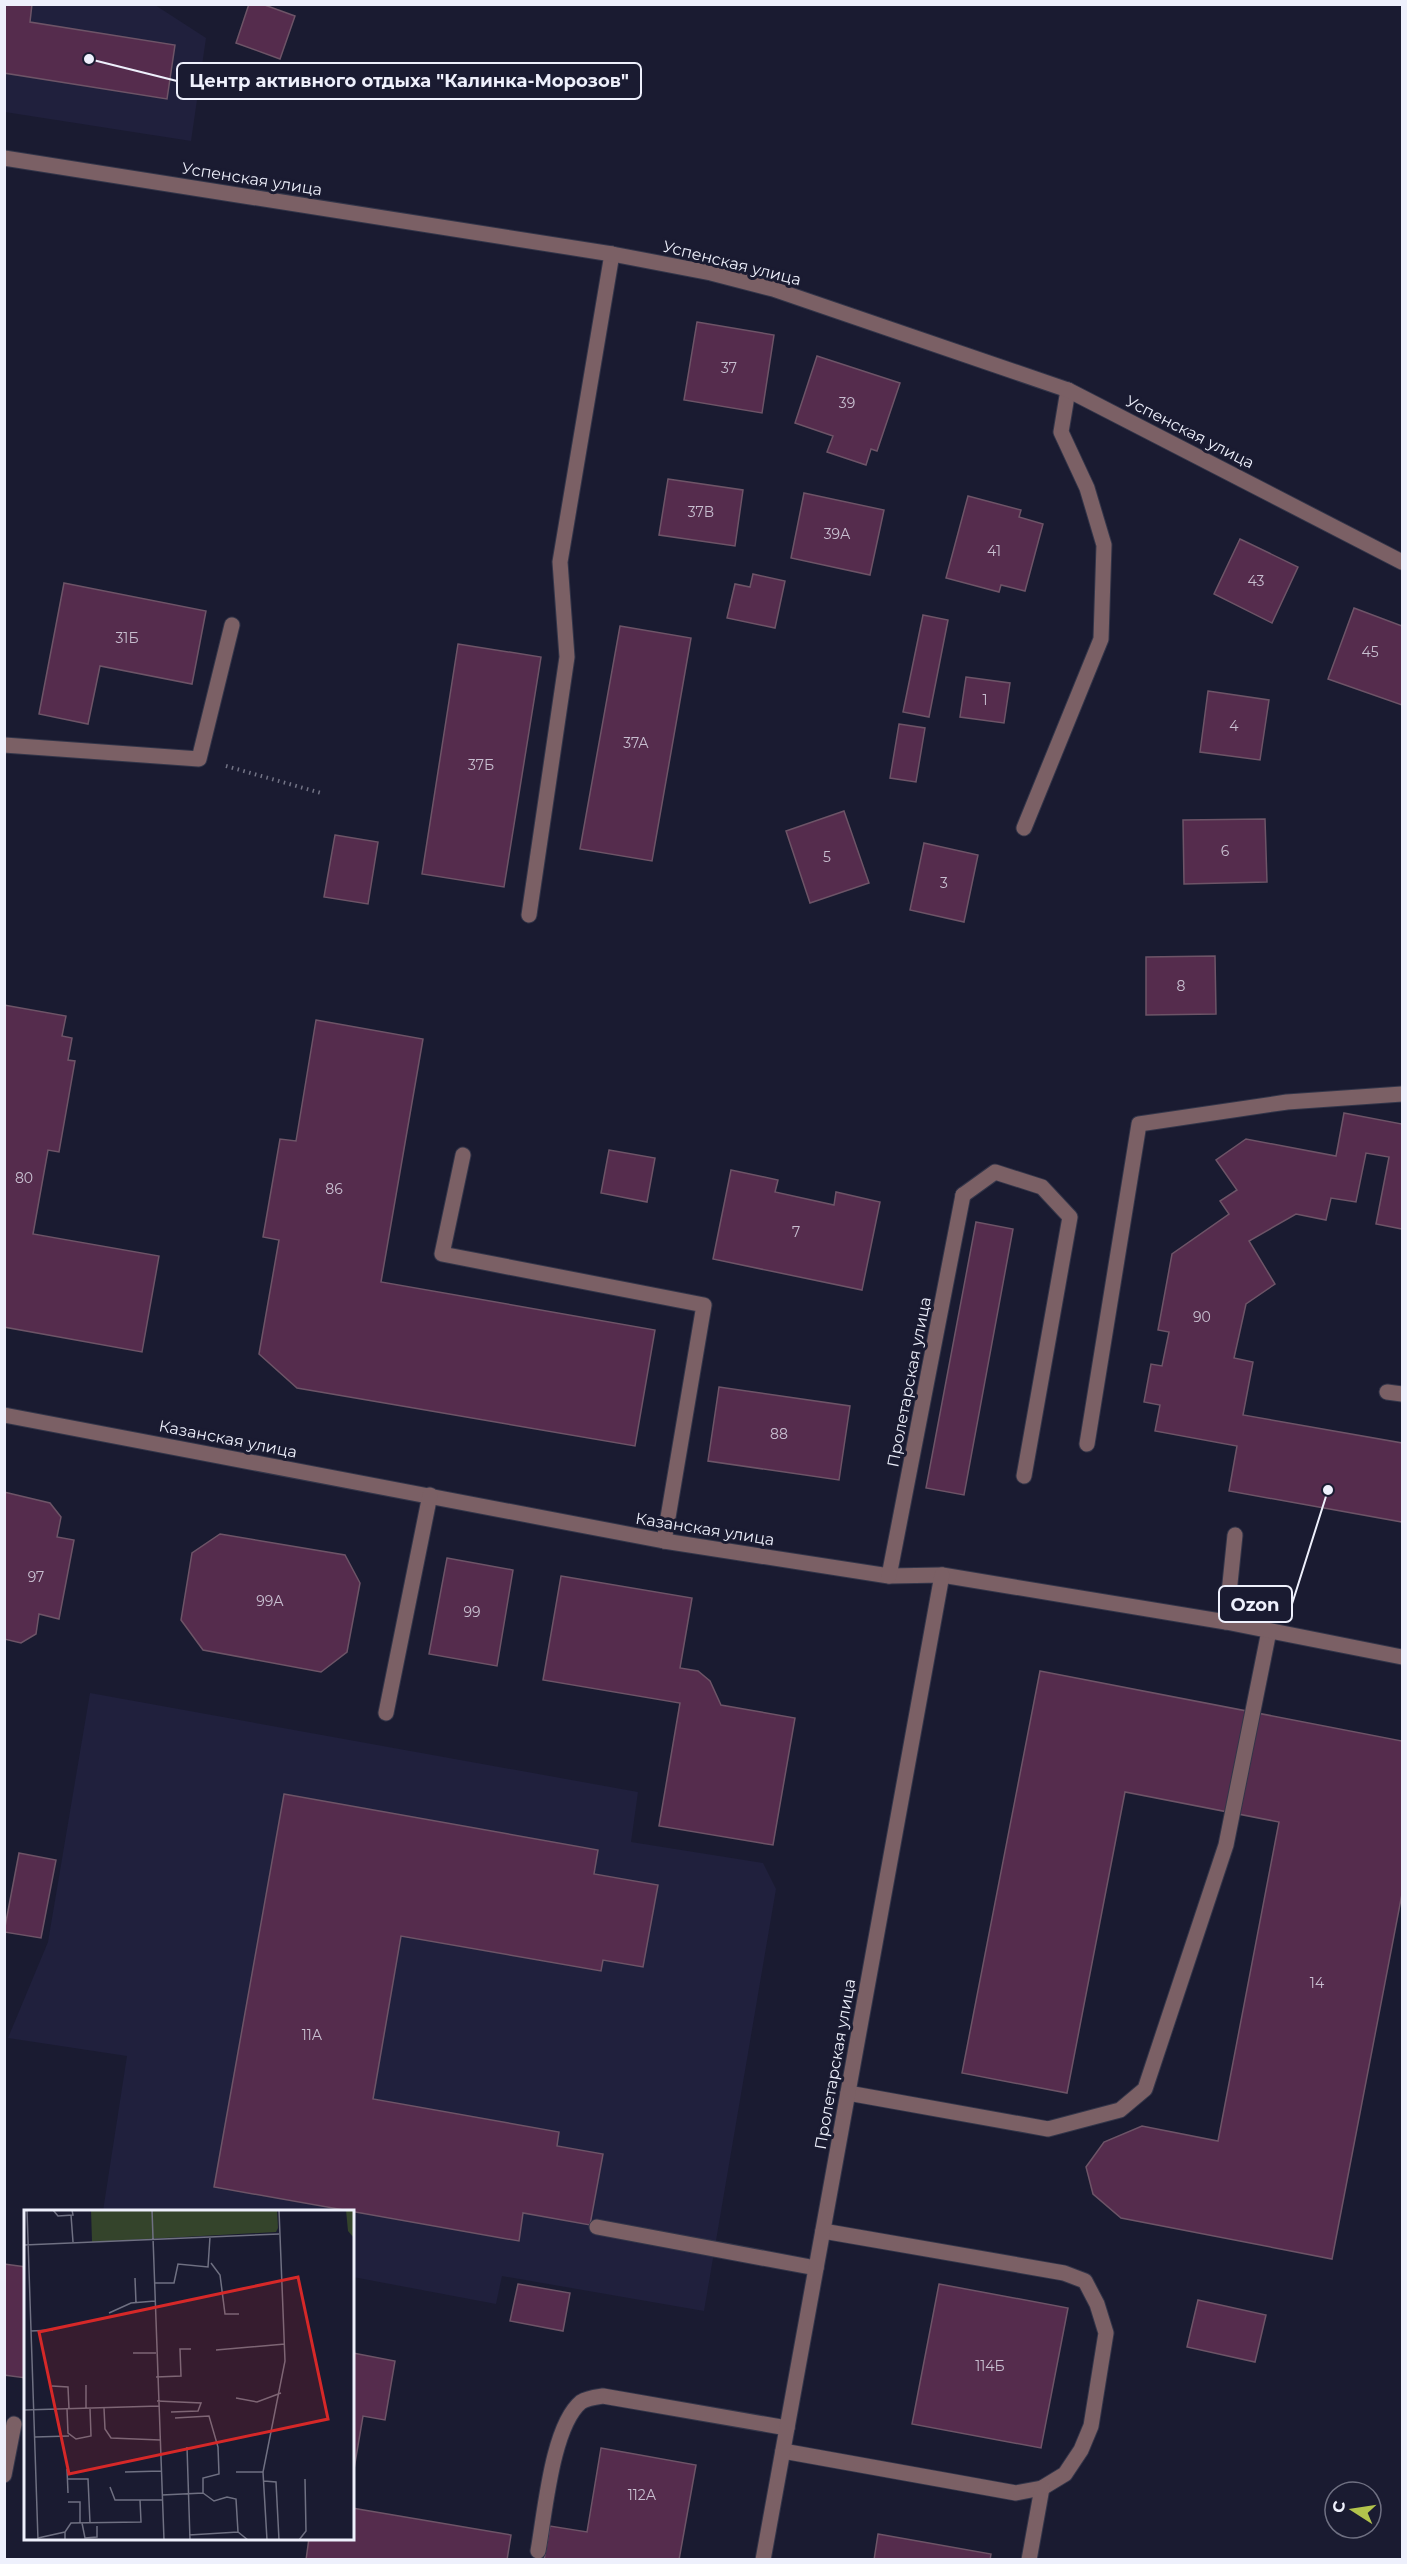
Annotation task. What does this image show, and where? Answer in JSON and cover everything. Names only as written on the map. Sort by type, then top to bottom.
[{"type":"street","name":"Успенская улица","points":[[4,158],[612,254],[711,273],[773,289],[1068,390],[1402,562]]},
{"type":"street","points":[[529,915],[567,657],[560,562],[612,254]]},
{"type":"street","points":[[1024,828],[1101,639],[1104,545],[1087,488],[1061,432],[1068,390]]},
{"type":"street","points":[[4,745],[199,759],[232,625]]},
{"type":"street","points":[[1087,1444],[1139,1124],[1287,1102],[1402,1094]]},
{"type":"street","points":[[463,1155],[442,1254],[704,1305],[664,1541]]},
{"type":"street","name":"Пролетарская улица","points":[[890,1576],[963,1195],[995,1172],[1042,1187],[1070,1217],[1024,1476]]},
{"type":"street","points":[[1387,1392],[1402,1394]]},
{"type":"street","name":"Казанская улица","points":[[4,1415],[664,1541],[890,1576],[942,1575],[1226,1622],[1402,1657]]},
{"type":"street","points":[[386,1713],[430,1495]]},
{"type":"street","points":[[1226,1622],[1235,1535]]},
{"type":"street","name":"Пролетарская улица","points":[[763,2559],[942,1575]]},
{"type":"street","points":[[848,2093],[1048,2129],[1120,2110],[1145,2089],[1226,1845],[1269,1630]]},
{"type":"street","points":[[597,2227],[816,2268]]},
{"type":"street","points":[[783,2451],[1016,2493],[1042,2488],[1065,2474],[1081,2450],[1091,2426],[1106,2333],[1097,2304],[1085,2280],[1064,2273],[823,2230]]},
{"type":"street","points":[[538,2551],[560,2434],[570,2413],[583,2400],[603,2396],[787,2427]]},
{"type":"street","points":[[4,2475],[14,2424]]},
{"type":"street","points":[[1029,2559],[1042,2488]]},
{"type":"path","points":[[199,759],[321,793]]},
{"type":"shaded area","points":[[4,5],[155,5],[206,38],[191,141],[5,112]]},
{"type":"shaded area","points":[[90,1693],[638,1792],[631,1842],[763,1863],[776,1889],[704,2311],[502,2276],[496,2304],[354,2277],[354,2210],[103,2210],[127,2056],[8,2038],[48,1942]]},
{"type":"building","points":[[4,4],[32,4],[30,22],[175,45],[167,99],[4,73]]},
{"type":"building","points":[[249,4],[262,4],[295,16],[280,59],[236,43]]},
{"type":"building","points":[[697,322],[774,335],[762,413],[684,400]]},
{"type":"building","points":[[817,356],[900,383],[877,451],[871,449],[866,465],[827,452],[833,436],[795,423]]},
{"type":"building","points":[[668,479],[743,490],[735,546],[659,535]]},
{"type":"building","points":[[804,493],[884,510],[870,575],[791,558]]},
{"type":"building","points":[[968,496],[1021,510],[1019,517],[1043,524],[1025,591],[1001,585],[999,592],[946,578]]},
{"type":"building","points":[[1240,539],[1298,567],[1272,623],[1214,594]]},
{"type":"building","points":[[753,574],[785,581],[775,628],[727,618],[735,584],[750,587]]},
{"type":"building","points":[[64,583],[206,611],[192,684],[100,666],[88,724],[39,714]]},
{"type":"building","points":[[1354,608],[1402,626],[1402,705],[1328,679]]},
{"type":"building","points":[[923,615],[948,620],[929,717],[903,712]]},
{"type":"building","points":[[620,626],[691,638],[652,861],[580,849]]},
{"type":"building","points":[[458,644],[541,657],[504,887],[422,874]]},
{"type":"building","points":[[966,677],[1010,683],[1004,723],[960,717]]},
{"type":"building","points":[[1208,691],[1269,700],[1260,760],[1200,752]]},
{"type":"building","points":[[899,724],[925,728],[916,782],[890,778]]},
{"type":"building","points":[[844,811],[869,883],[810,903],[786,831]]},
{"type":"building","points":[[1265,819],[1267,882],[1184,884],[1183,820]]},
{"type":"building","points":[[335,835],[378,842],[368,904],[324,897]]},
{"type":"building","points":[[924,843],[978,855],[964,922],[910,910]]},
{"type":"building","points":[[1215,956],[1216,1014],[1146,1015],[1146,957]]},
{"type":"building","points":[[4,1005],[66,1016],[62,1036],[72,1038],[68,1060],[75,1061],[59,1152],[48,1150],[33,1234],[159,1256],[142,1352],[4,1327]]},
{"type":"building","points":[[316,1020],[423,1039],[381,1282],[655,1330],[635,1446],[297,1388],[259,1354],[279,1240],[263,1237],[280,1139],[296,1141]]},
{"type":"building","points":[[1344,1113],[1402,1124],[1402,1229],[1376,1224],[1389,1157],[1366,1153],[1356,1202],[1331,1198],[1326,1220],[1296,1214],[1249,1241],[1275,1284],[1246,1304],[1234,1358],[1253,1362],[1243,1415],[1402,1443],[1402,1522],[1229,1491],[1237,1446],[1155,1431],[1160,1405],[1144,1402],[1151,1364],[1162,1366],[1169,1332],[1158,1330],[1172,1254],[1229,1214],[1220,1201],[1237,1190],[1216,1160],[1246,1139],[1336,1156]]},
{"type":"building","points":[[609,1150],[655,1158],[647,1202],[601,1193]]},
{"type":"building","points":[[731,1170],[778,1180],[775,1192],[834,1205],[836,1192],[880,1202],[862,1290],[713,1259]]},
{"type":"building","points":[[976,1222],[1013,1229],[964,1495],[926,1488]]},
{"type":"building","points":[[719,1387],[850,1406],[839,1480],[708,1461]]},
{"type":"building","points":[[4,1492],[50,1503],[61,1517],[57,1537],[74,1540],[59,1619],[39,1614],[36,1634],[21,1643],[4,1639]]},
{"type":"building","points":[[220,1534],[345,1555],[360,1583],[347,1652],[321,1672],[203,1650],[181,1620],[192,1553]]},
{"type":"building","points":[[447,1558],[513,1570],[497,1666],[429,1654]]},
{"type":"building","points":[[561,1576],[692,1598],[680,1668],[698,1671],[710,1681],[721,1705],[795,1718],[773,1845],[659,1826],[680,1703],[543,1680]]},
{"type":"building","points":[[1040,1671],[1402,1741],[1402,1894],[1332,2259],[1121,2218],[1093,2194],[1086,2167],[1104,2142],[1142,2126],[1218,2141],[1279,1822],[1125,1792],[1067,2093],[962,2073]]},
{"type":"building","points":[[284,1794],[598,1850],[594,1874],[658,1885],[643,1967],[603,1960],[601,1971],[401,1936],[373,2099],[559,2132],[557,2146],[603,2154],[590,2225],[523,2213],[519,2241],[214,2187]]},
{"type":"building","points":[[19,1853],[56,1860],[41,1938],[4,1932]]},
{"type":"building","points":[[4,2264],[24,2267],[24,2378],[4,2375]]},
{"type":"building","points":[[518,2284],[570,2293],[563,2331],[510,2321]]},
{"type":"building","points":[[939,2284],[1068,2308],[1041,2448],[912,2424]]},
{"type":"building","points":[[1198,2300],[1266,2315],[1255,2362],[1187,2347]]},
{"type":"building","points":[[354,2353],[395,2361],[385,2420],[363,2416],[354,2469]]},
{"type":"building","points":[[601,2448],[696,2465],[679,2560],[544,2560],[550,2526],[587,2532]]},
{"type":"building","points":[[354,2508],[511,2535],[507,2560],[306,2560],[309,2540],[354,2540]]},
{"type":"building","points":[[878,2534],[991,2554],[990,2560],[874,2560]]},
{"type":"place","name":"Центр активного отдыха \"Калинка-Морозов\"","points":[[89,59]]},
{"type":"place","name":"Ozon","points":[[1328,1490]]}]
